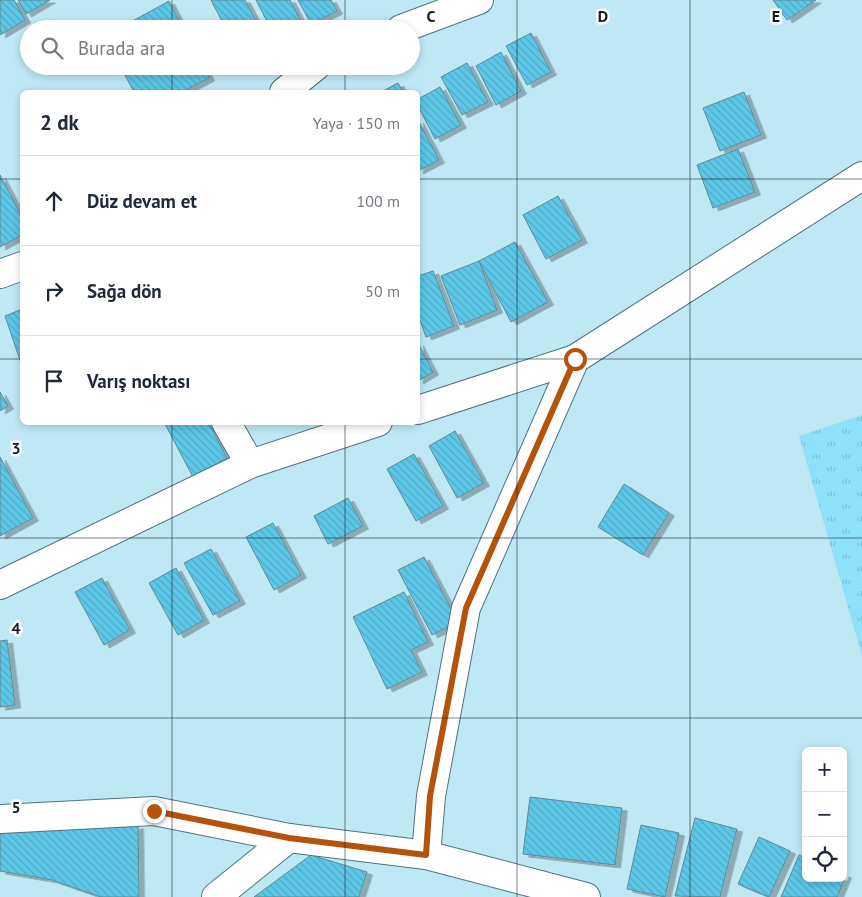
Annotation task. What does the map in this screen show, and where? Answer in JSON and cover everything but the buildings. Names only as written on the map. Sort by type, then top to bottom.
[{"type":"street","points":[[420,22],[480,0]]},
{"type":"street","points":[[286,90],[305,75]]},
{"type":"street","points":[[420,409],[575,359],[862,176]]},
{"type":"street","points":[[0,274],[20,267]]},
{"type":"street","points":[[426,855],[430,796],[466,608],[575,359]]},
{"type":"street","points":[[228,425],[250,464]]},
{"type":"street","points":[[0,585],[250,464],[369,425]]},
{"type":"street","points":[[0,819],[154,811],[289,838],[426,855],[570,896]]},
{"type":"street","points":[[216,897],[289,838]]},
{"type":"green space","points":[[862,415],[862,656],[799,436]]},
{"type":"route","points":[[154,811],[289,838],[426,855],[430,796],[466,608],[575,359]]}]
